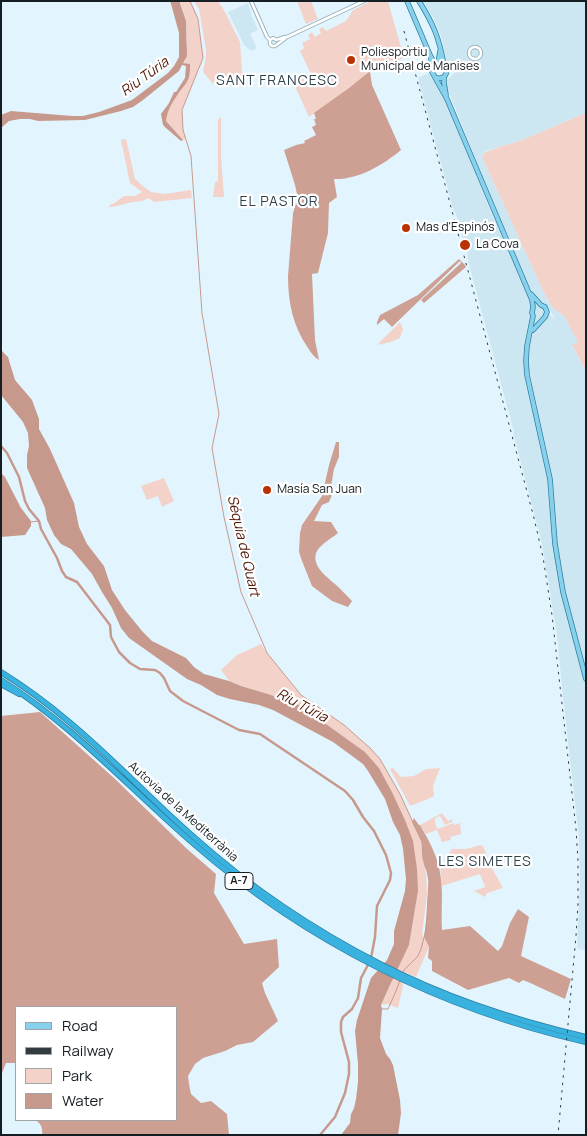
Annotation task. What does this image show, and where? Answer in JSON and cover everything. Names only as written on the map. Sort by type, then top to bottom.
[{"type":"highway","name":"Autovia de la Mediterrània","points":[[1,672],[26,688],[68,721],[172,818],[226,864],[289,910],[350,950]]},
{"type":"highway","name":"Autovia de la Mediterrània","points":[[1,680],[23,693],[48,712],[83,742],[168,822],[223,869],[285,914],[315,933],[455,1002],[520,1024],[586,1042]]},
{"type":"highway","points":[[1,684],[44,712],[48,712]]},
{"type":"highway","name":"Autovia de la Mediterrània","points":[[431,989],[512,1017],[586,1037]]},
{"type":"main road","points":[[402,1],[408,3],[433,61],[444,65]]},
{"type":"main road","points":[[420,1],[431,20],[440,45],[447,71],[444,77],[447,99]]},
{"type":"main road","points":[[433,68],[440,56],[440,45]]},
{"type":"main road","points":[[430,55],[432,72],[447,99],[529,290],[533,316],[526,361],[527,375],[550,479],[555,544],[563,592],[586,679]]},
{"type":"main road","points":[[435,77],[444,77]]},
{"type":"main road","points":[[529,290],[541,305],[545,307],[547,312],[530,334]]},
{"type":"main road","points":[[533,307],[541,305]]},
{"type":"main road","points":[[533,316],[537,319],[542,319]]},
{"type":"street","points":[[251,1],[272,46],[364,1]]},
{"type":"street","points":[[270,40],[274,38],[277,42]]},
{"type":"street","points":[[478,47],[481,50],[481,54],[477,58],[472,58],[469,50],[478,47]]},
{"type":"shaded area","points":[[423,1],[586,1],[586,113],[517,142],[485,151],[482,157],[543,291],[553,308],[564,316],[579,342],[572,346],[586,371],[586,951],[577,948],[580,882],[579,838],[557,635],[542,544],[467,252],[454,212],[418,78],[429,73],[444,97],[491,212],[527,291],[555,320],[548,306],[534,295],[530,288],[476,160],[447,88],[447,80],[457,70],[453,63],[447,63],[441,36],[434,19]]},
{"type":"shaded area","points":[[248,3],[258,30],[250,34],[257,48],[251,51],[244,45],[228,12]]},
{"type":"shaded area","points":[[370,71],[372,85],[401,150],[386,161],[361,174],[343,179],[334,179],[337,197],[329,203],[328,233],[318,273],[312,274],[315,340],[319,360],[311,353],[303,340],[295,323],[290,305],[288,276],[293,213],[297,194],[284,150],[305,143],[304,141],[316,135],[312,127],[316,125],[314,113]]},
{"type":"shaded area","points":[[459,259],[466,267],[424,303],[421,300],[461,263],[460,261],[392,327],[384,319],[377,325],[380,315],[418,295]]},
{"type":"shaded area","points":[[336,442],[339,442],[339,457],[334,469],[331,486],[332,495],[329,502],[322,505],[314,521],[331,522],[338,533],[319,548],[315,556],[320,570],[352,601],[348,607],[332,601],[312,586],[299,552],[302,525],[322,496]]},
{"type":"shaded area","points":[[40,712],[114,778],[186,848],[216,874],[214,893],[244,944],[277,939],[279,967],[262,983],[278,1021],[253,1042],[237,1045],[203,1058],[195,1064],[188,1076],[191,1094],[201,1103],[211,1101],[227,1114],[229,1135],[42,1135],[41,1126],[36,1121],[178,1121],[178,1006],[15,1006],[15,1063],[6,1063],[1,1076],[1,716]]},
{"type":"shaded area","points":[[414,818],[420,825],[434,851],[440,872],[442,885],[442,930],[470,926],[498,951],[518,909],[529,917],[521,956],[571,979],[565,999],[523,980],[519,983],[509,978],[468,990],[432,971],[432,961],[428,958],[429,947],[424,937],[429,881],[423,858],[422,842],[412,822]]},
{"type":"green space","points":[[180,1],[190,1],[198,19],[203,58],[182,110],[183,130],[186,139],[183,140],[166,121],[166,116],[176,96],[185,85],[190,64],[183,63],[187,43],[186,21]]},
{"type":"green space","points":[[194,1],[218,1],[224,10],[240,42],[243,85],[218,77],[213,84],[203,72],[206,50],[199,9]]},
{"type":"green space","points":[[297,1],[311,1],[318,19],[306,24]]},
{"type":"green space","name":"Poliesportiu Municipal de Manises","points":[[371,1],[388,1],[404,58],[370,71],[350,88],[309,117],[294,84],[311,74],[300,51],[304,48],[302,43],[310,39],[308,35],[312,32],[315,37],[321,33],[319,29],[323,27],[326,31],[346,21],[353,10]]},
{"type":"green space","points":[[586,113],[586,371],[572,345],[578,342],[564,316],[553,308],[543,291],[482,157],[485,152],[517,142]]},
{"type":"green space","points":[[221,117],[224,197],[213,197],[215,182],[218,181],[218,119]]},
{"type":"green space","points":[[126,139],[135,179],[151,192],[165,194],[191,190],[192,198],[154,202],[148,198],[109,207],[124,196],[135,196],[142,192],[130,183],[121,140]]},
{"type":"green space","points":[[400,322],[403,329],[400,338],[377,345]]},
{"type":"green space","points":[[164,478],[174,501],[162,507],[158,496],[147,500],[141,486]]},
{"type":"green space","points":[[261,644],[301,695],[344,725],[380,759],[400,794],[422,842],[427,894],[422,934],[429,947],[416,977],[407,973],[402,981],[403,985],[398,1008],[387,1004],[381,1005],[409,945],[418,891],[405,820],[379,768],[365,752],[297,704],[229,681],[221,670],[237,655]]},
{"type":"green space","points":[[393,768],[401,777],[414,776],[426,769],[440,768],[433,786],[433,797],[410,806],[390,769]]},
{"type":"green space","points":[[442,813],[448,821],[452,819],[452,822],[445,825],[440,816],[435,818],[437,829],[454,823],[454,825],[460,823],[461,834],[450,837],[451,840],[442,842],[437,830],[426,834],[420,825]]},
{"type":"green space","points":[[481,845],[503,888],[487,893],[485,897],[474,891],[485,887],[480,874],[442,886],[438,860],[442,861],[443,865],[450,863],[452,856],[449,852],[451,849],[466,849]]},
{"type":"water","points":[[170,1],[180,1],[186,21],[187,56],[183,63],[190,64],[190,69],[188,79],[171,105],[166,121],[183,140],[181,141],[163,125],[161,114],[185,78],[186,66],[182,65],[179,71],[133,107],[85,120],[38,121],[20,119],[9,121],[1,128],[1,115],[11,111],[72,116],[83,116],[99,112],[132,100],[168,73],[179,57],[179,33]]},
{"type":"water","points":[[1,350],[8,357],[15,380],[32,400],[39,419],[39,429],[74,503],[79,527],[87,544],[104,566],[112,590],[142,631],[152,641],[186,658],[204,674],[297,704],[365,752],[379,768],[392,792],[413,841],[418,891],[409,945],[381,1005],[380,1038],[386,1054],[393,1065],[400,1100],[401,1113],[398,1135],[341,1135],[350,1123],[356,1099],[358,1064],[355,1031],[357,1020],[371,978],[387,960],[394,944],[394,931],[405,891],[406,879],[400,835],[385,799],[363,764],[333,742],[273,710],[217,695],[187,679],[129,638],[121,628],[112,608],[92,574],[71,549],[61,544],[54,535],[47,520],[45,508],[27,468],[28,433],[23,422],[1,395]]},
{"type":"water","points":[[1,473],[21,508],[31,521],[31,526],[25,535],[1,537]]},
{"type":"waterway","name":"Séquia de Quart","points":[[190,1],[198,19],[203,58],[182,110],[183,130],[191,156],[202,313],[219,414],[212,448],[224,517],[241,592],[267,653],[301,695],[344,725],[380,759],[400,794],[422,842],[423,858],[429,881],[426,930],[418,956],[402,974]]},
{"type":"waterway","points":[[1,446],[7,453],[19,477],[25,501],[39,521],[41,529],[62,571],[66,577],[77,582],[110,625],[111,637],[119,652],[130,663],[140,669],[155,670],[160,673],[170,691],[183,701],[239,730],[260,734],[345,791],[353,800],[374,831],[386,855],[391,873],[390,880],[377,906],[375,937],[371,958]]},
{"type":"waterway","points":[[31,522],[39,521]]},
{"type":"waterway","points":[[320,1135],[335,1117],[345,1093],[349,1074],[349,1062],[341,1032],[341,1022],[358,998],[361,978],[369,963]]},
{"type":"waterway","name":"Séquia de Quart","points":[[381,1009],[388,1009],[400,980]]},
{"type":"railway","points":[[404,31],[534,518],[543,557],[552,615],[578,861],[576,936],[558,1135]]},
{"type":"place","name":"Poliesportiu Municipal de Manises","points":[[351,60]]},
{"type":"place","name":"Mas d'Espinós","points":[[406,228]]},
{"type":"place","name":"La Cova","points":[[465,245]]},
{"type":"place","name":"Masía San Juan","points":[[267,490]]},
{"type":"district","name":"SANT FRANCESC","points":[[277,81]]},
{"type":"district","name":"EL PASTOR","points":[[279,202]]},
{"type":"district","name":"LES SIMETES","points":[[485,862]]},
{"type":"water label","name":"Riu Túria","points":[[145,77]]},
{"type":"water label","name":"Riu Túria","points":[[302,706]]}]
